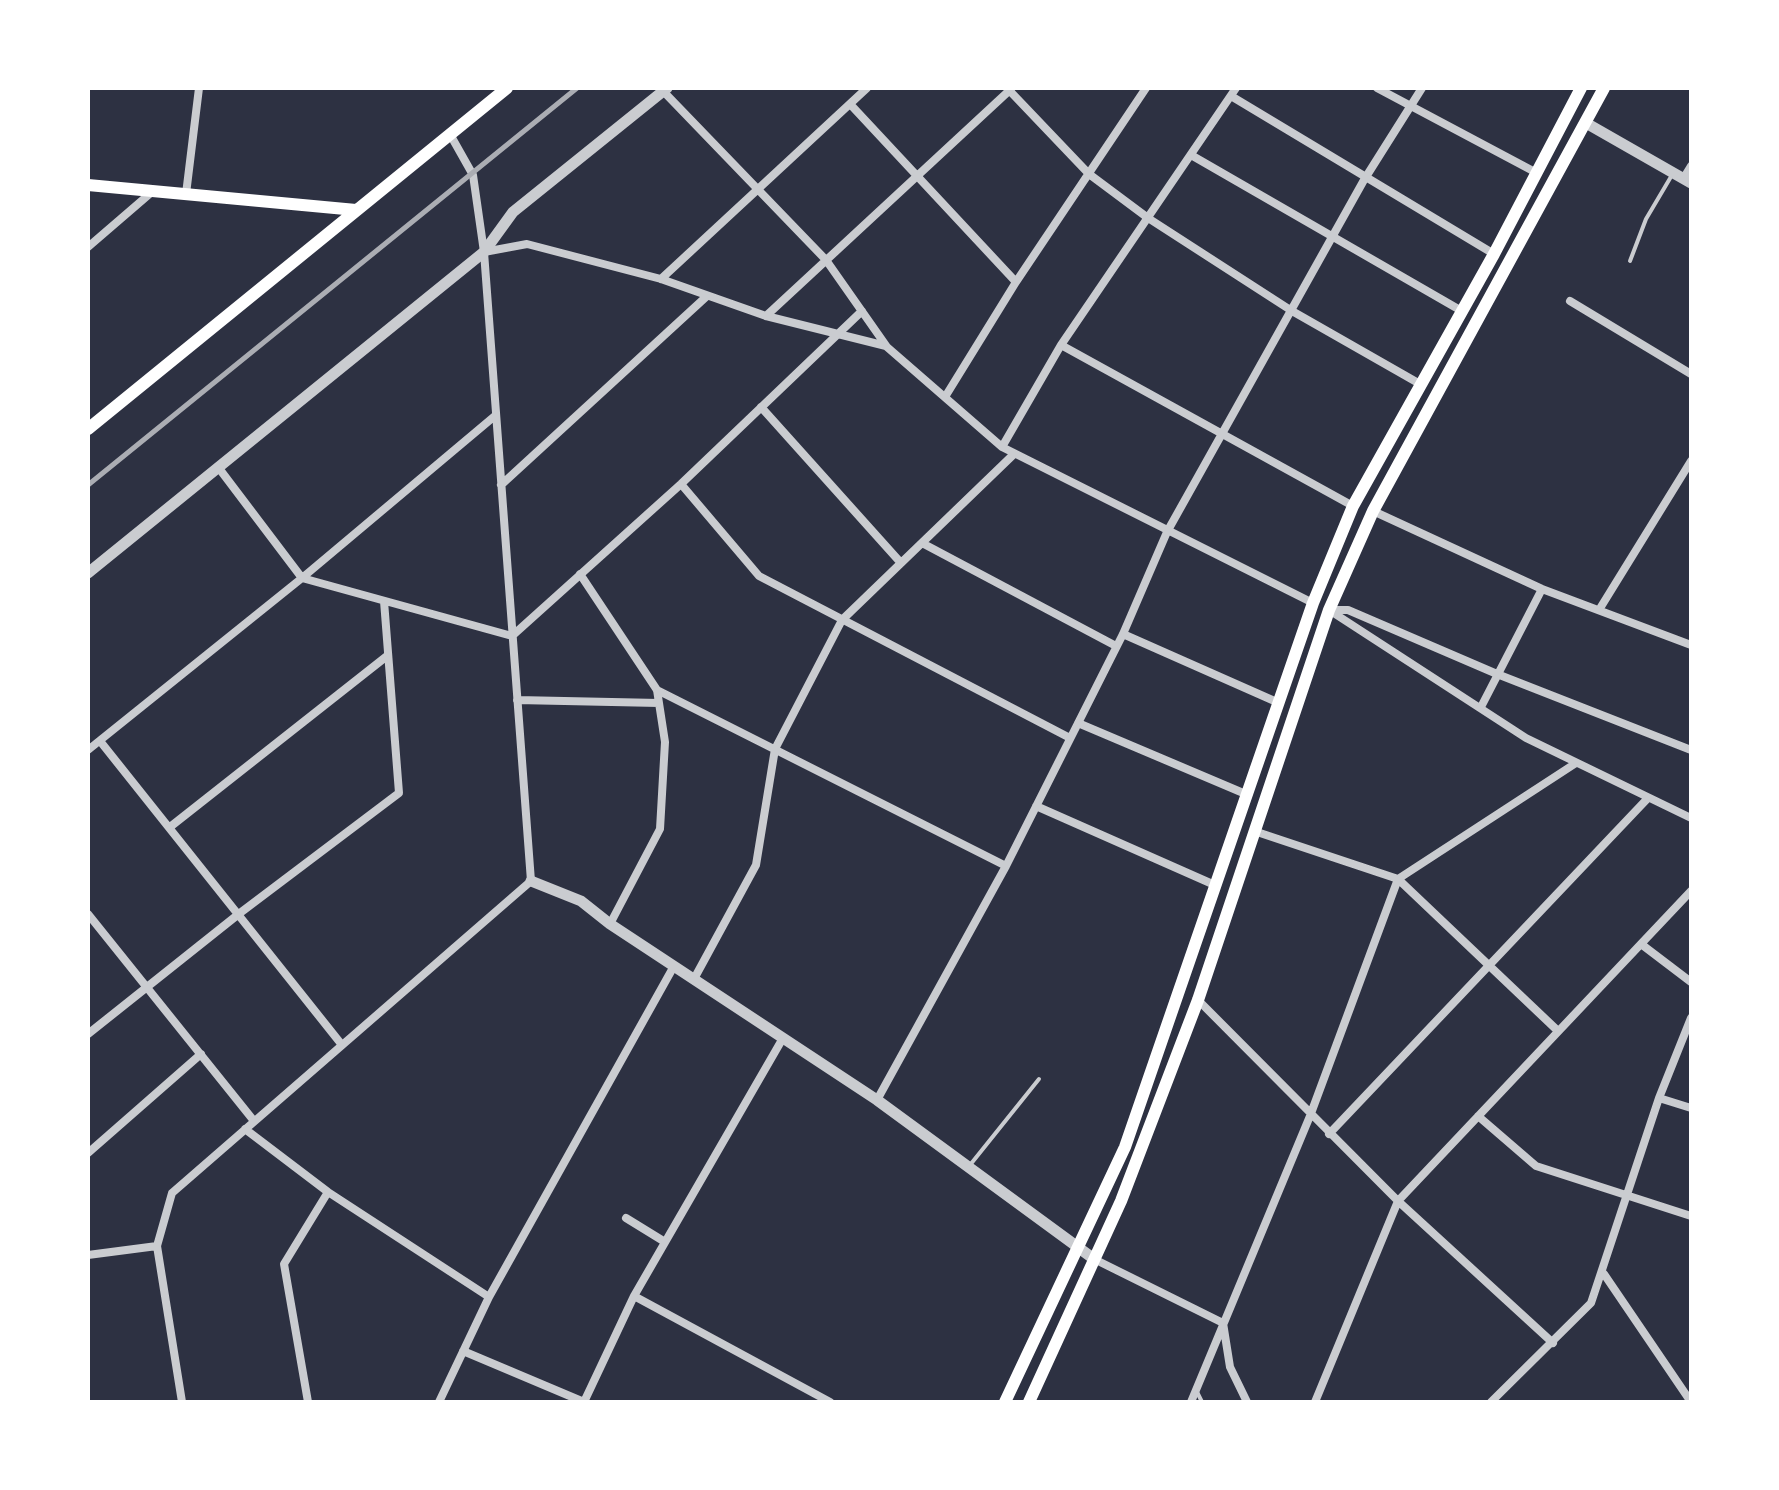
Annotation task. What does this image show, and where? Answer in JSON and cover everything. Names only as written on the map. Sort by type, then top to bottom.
[{"type":"main road","points":[[88,429],[507,88]]},
{"type":"main road","points":[[1005,1402],[1125,1147],[1313,603],[1353,506],[1494,254],[1581,88]]},
{"type":"main road","points":[[1029,1402],[1121,1201],[1198,1000],[1257,832],[1329,610],[1373,511],[1604,88]]},
{"type":"main road","points":[[88,185],[356,210]]},
{"type":"street","points":[[186,194],[199,88]]},
{"type":"street","points":[[661,279],[867,88]]},
{"type":"street","points":[[945,397],[1016,282],[1146,88]]},
{"type":"street","points":[[1377,88],[1535,172]]},
{"type":"street","points":[[877,1100],[1006,866],[1123,634],[1167,532],[1364,180],[1422,88]]},
{"type":"street","points":[[88,573],[484,252],[513,212],[665,89],[826,260],[887,347],[1002,447],[1167,532],[1329,610],[1526,738],[1691,818]]},
{"type":"street","points":[[766,316],[1009,89],[1089,174],[1148,218],[1292,311],[1420,384]]},
{"type":"street","points":[[1002,447],[1061,345],[1233,92],[1364,180],[1494,254]]},
{"type":"street","points":[[850,104],[1016,282]]},
{"type":"street","points":[[1586,123],[1682,178],[1691,166]]},
{"type":"street","points":[[451,136],[473,175],[484,252],[531,881]]},
{"type":"street","points":[[1191,155],[1460,310]]},
{"type":"street","points":[[88,247],[154,191]]},
{"type":"street","points":[[484,252],[527,244],[661,279],[766,316],[887,347]]},
{"type":"street","points":[[501,485],[707,296]]},
{"type":"street","points":[[1570,301],[1691,374]]},
{"type":"street","points":[[512,636],[681,484],[862,311]]},
{"type":"street","points":[[1061,345],[1353,506]]},
{"type":"street","points":[[761,407],[901,563]]},
{"type":"street","points":[[88,750],[302,578],[496,415]]},
{"type":"street","points":[[694,979],[756,865],[775,749],[842,620],[1014,454]]},
{"type":"street","points":[[1599,610],[1691,461]]},
{"type":"street","points":[[218,467],[302,578],[512,636]]},
{"type":"street","points":[[681,484],[759,576],[1070,738]]},
{"type":"street","points":[[1373,511],[1542,589],[1691,645]]},
{"type":"street","points":[[922,543],[1116,646]]},
{"type":"street","points":[[580,574],[657,690],[665,742],[660,829],[610,924]]},
{"type":"street","points":[[1481,707],[1542,589]]},
{"type":"street","points":[[88,1034],[240,913],[399,793],[384,601]]},
{"type":"street","points":[[1329,610],[1348,610],[1497,674],[1691,750]]},
{"type":"street","points":[[1123,634],[1279,703]]},
{"type":"street","points":[[170,827],[387,656]]},
{"type":"street","points":[[657,690],[1006,866]]},
{"type":"street","points":[[517,700],[659,703]]},
{"type":"street","points":[[1078,723],[1248,795]]},
{"type":"street","points":[[100,741],[240,913],[342,1045]]},
{"type":"street","points":[[1191,1402],[1310,1116],[1398,879],[1576,763]]},
{"type":"street","points":[[1329,1134],[1648,798]]},
{"type":"street","points":[[1036,806],[1217,886]]},
{"type":"street","points":[[1257,832],[1398,879],[1558,1031]]},
{"type":"street","points":[[531,881],[581,901],[610,924],[877,1100],[1094,1259],[1223,1323]]},
{"type":"street","points":[[182,1402],[157,1246],[172,1193],[531,881]]},
{"type":"street","points":[[1315,1402],[1398,1201],[1691,891]]},
{"type":"street","points":[[88,914],[254,1121]]},
{"type":"street","points":[[1641,944],[1691,982]]},
{"type":"street","points":[[439,1402],[489,1297],[674,966]]},
{"type":"street","points":[[1198,1000],[1310,1116],[1553,1343]]},
{"type":"street","points":[[1491,1402],[1591,1303],[1604,1274],[1659,1098],[1691,1018]]},
{"type":"street","points":[[463,1351],[584,1402],[634,1296],[783,1038]]},
{"type":"street","points":[[88,1153],[201,1054]]},
{"type":"street","points":[[1659,1098],[1691,1108]]},
{"type":"street","points":[[1478,1116],[1536,1166],[1691,1216]]},
{"type":"street","points":[[245,1129],[328,1192],[489,1297]]},
{"type":"street","points":[[308,1402],[284,1264],[328,1192]]},
{"type":"street","points":[[626,1218],[665,1242]]},
{"type":"street","points":[[88,1255],[157,1246]]},
{"type":"street","points":[[1604,1274],[1687,1388],[1691,1402]]},
{"type":"street","points":[[634,1296],[830,1402]]},
{"type":"street","points":[[1223,1323],[1230,1367],[1247,1402]]},
{"type":"lane","points":[[1630,261],[1646,219],[1682,178]]},
{"type":"lane","points":[[969,1167],[1039,1079]]},
{"type":"lane","points":[[1196,1390],[1202,1402]]},
{"type":"railway","points":[[88,485],[577,88]]}]
